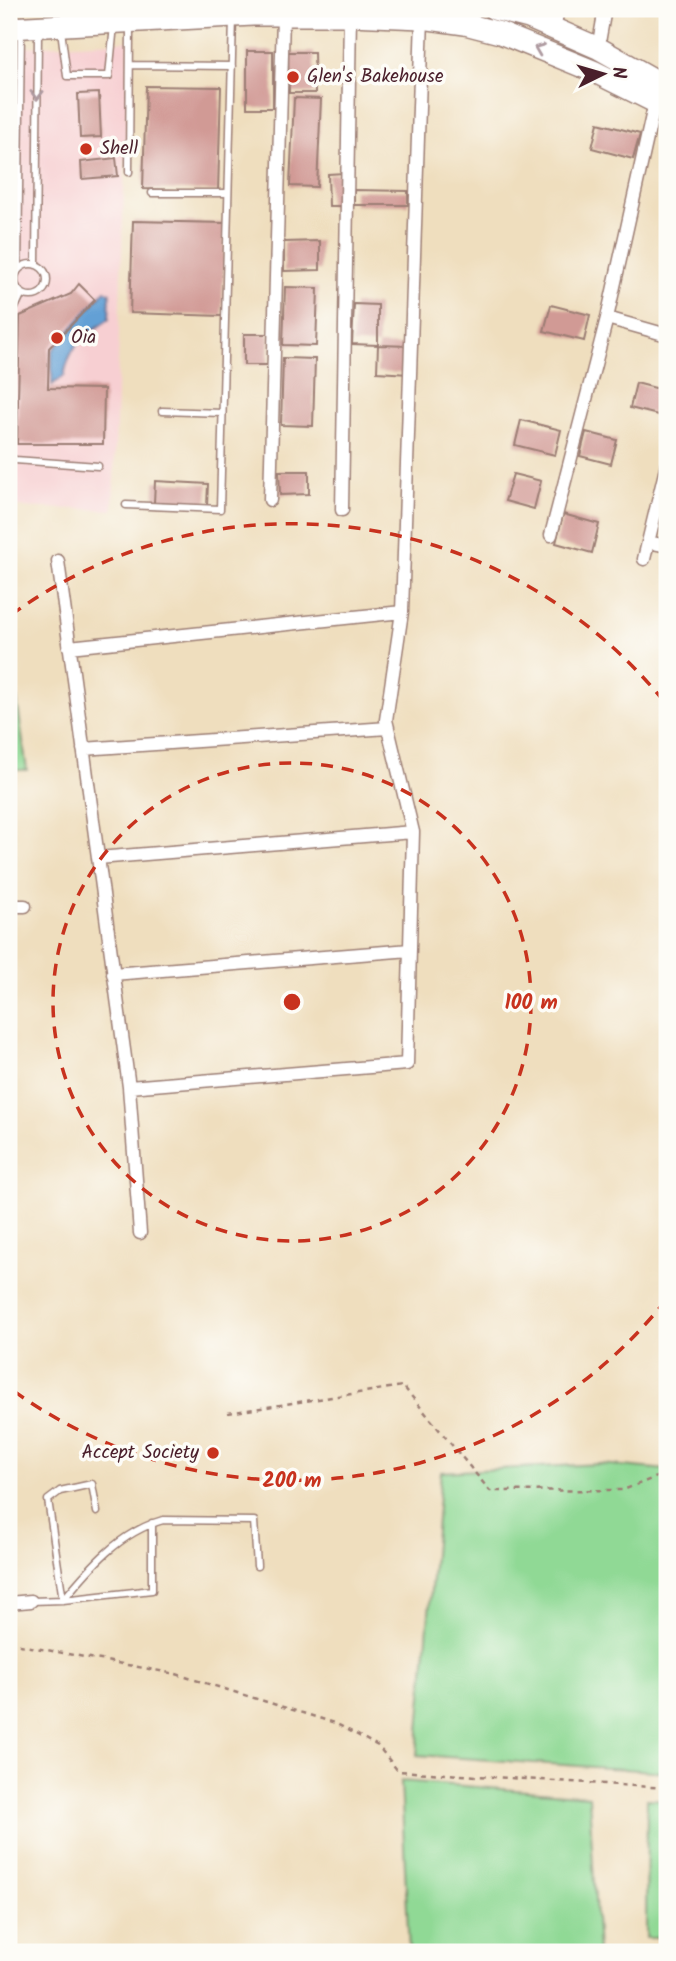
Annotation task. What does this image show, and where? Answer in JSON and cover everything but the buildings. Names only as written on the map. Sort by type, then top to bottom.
[{"type":"main road","points":[[494,9],[529,18],[556,19],[664,90]]},
{"type":"main road","points":[[23,27],[246,13],[283,16],[466,17],[593,71],[664,90]]},
{"type":"street","points":[[598,48],[605,9]]},
{"type":"street","points":[[342,510],[350,15]]},
{"type":"street","points":[[270,500],[283,16]]},
{"type":"street","points":[[129,1087],[407,1064],[413,832],[386,720],[402,612],[422,18]]},
{"type":"street","points":[[551,535],[664,90]]},
{"type":"street","points":[[607,318],[667,335]]},
{"type":"street","points":[[644,559],[666,472]]},
{"type":"street","points":[[648,542],[667,546]]},
{"type":"street","points":[[58,561],[129,1087],[140,1233]]},
{"type":"street","points":[[69,647],[402,612]]},
{"type":"street","points":[[83,749],[388,728]]},
{"type":"street","points":[[98,858],[413,832]]},
{"type":"street","points":[[9,906],[25,906]]},
{"type":"street","points":[[113,974],[410,950]]},
{"type":"street","points":[[9,1603],[31,1601]]},
{"type":"lane","points":[[126,505],[220,509],[232,66],[246,13]]},
{"type":"lane","points":[[61,25],[67,76],[109,76],[122,22]]},
{"type":"lane","points":[[122,22],[130,65],[129,172]]},
{"type":"lane","points":[[23,27],[36,265],[46,276],[45,286],[33,296],[22,293],[16,285],[23,27]]},
{"type":"lane","points":[[130,65],[232,66]]},
{"type":"lane","points":[[152,193],[228,193]]},
{"type":"lane","points":[[18,270],[27,265],[36,265]]},
{"type":"lane","points":[[9,388],[13,312],[22,293]]},
{"type":"lane","points":[[162,411],[222,413]]},
{"type":"lane","points":[[9,456],[15,460],[98,466]]},
{"type":"lane","points":[[64,1600],[48,1500],[60,1492],[92,1484],[97,1512]]},
{"type":"lane","points":[[64,1600],[91,1565],[125,1537],[163,1520],[254,1521],[257,1566]]},
{"type":"lane","points":[[31,1601],[152,1590],[152,1523]]},
{"type":"path","points":[[228,1413],[403,1386],[490,1490],[623,1490],[667,1474]]},
{"type":"path","points":[[9,1643],[176,1674],[335,1723],[378,1746],[398,1771],[667,1788]]},
{"type":"shaded area","points":[[129,41],[113,510],[9,507],[9,48]]},
{"type":"green space","points":[[9,644],[27,770],[9,770]]},
{"type":"green space","points":[[600,1464],[667,1470],[667,1772],[417,1755],[441,1472]]},
{"type":"green space","points":[[401,1781],[589,1796],[598,1952],[409,1952]]},
{"type":"green space","points":[[647,1799],[667,1800],[667,1938],[646,1938]]},
{"type":"water","points":[[105,290],[110,293],[109,319],[79,342],[70,356],[64,376],[52,385],[52,351]]},
{"type":"place","name":"Glen's Bakehouse","points":[[293,77]]},
{"type":"place","name":"Shell","points":[[86,149]]},
{"type":"place","name":"Oia","points":[[57,338]]},
{"type":"place","name":"Accept Society","points":[[213,1453]]}]
